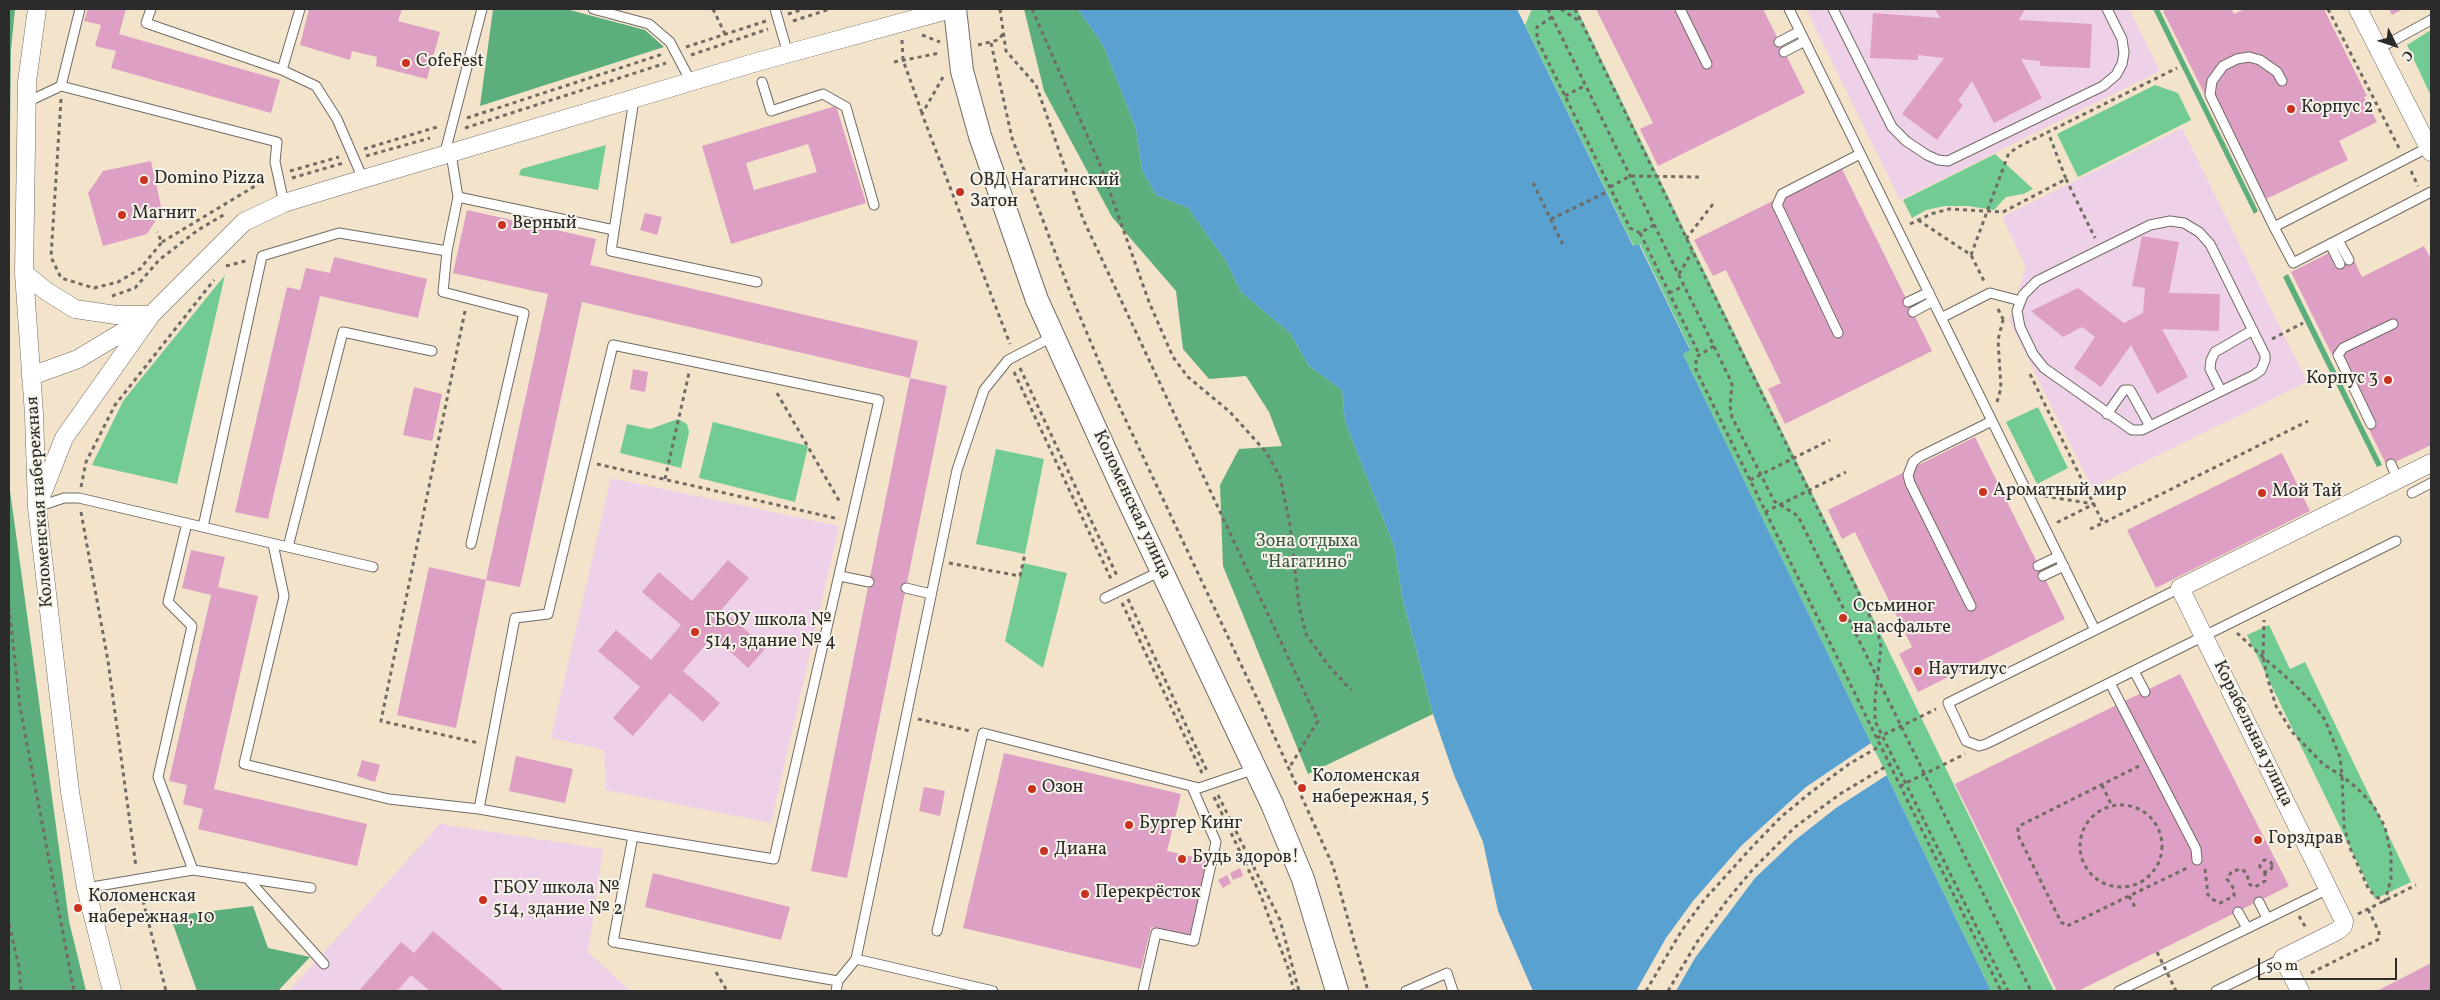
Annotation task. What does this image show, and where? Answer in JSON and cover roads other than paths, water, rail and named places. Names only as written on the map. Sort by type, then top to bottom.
[{"type":"street","name":"Коломенская набережная","points":[[37,9],[27,82],[24,273],[32,376],[38,507],[70,792],[86,888],[112,991]]},
{"type":"street","points":[[38,507],[64,438],[151,315],[244,222],[284,203],[363,179],[691,82],[788,54],[897,26],[951,9]]},
{"type":"street","name":"Коломенская улица","points":[[955,9],[962,71],[980,136],[1037,300],[1052,337],[1255,769],[1303,879],[1337,991]]},
{"type":"street","points":[[2358,9],[2430,150]]},
{"type":"street","points":[[24,273],[46,291],[76,309],[116,315],[151,315]]},
{"type":"street","points":[[32,376],[78,359],[151,315]]},
{"type":"street","points":[[2180,588],[2394,472],[2431,463]]},
{"type":"street","name":"Корабельная улица","points":[[2180,588],[2344,921],[2343,926],[2337,931],[2283,958]]},
{"type":"street","points":[[2283,958],[2297,986]]},
{"type":"lane","points":[[61,86],[80,9]]},
{"type":"lane","points":[[151,9],[146,24],[282,70],[316,86],[337,119],[363,179]]},
{"type":"lane","points":[[282,70],[300,9]]},
{"type":"lane","points":[[471,544],[524,313],[443,292],[447,250],[458,197],[448,155],[452,123],[482,9]]},
{"type":"lane","points":[[593,9],[649,24],[670,42],[691,82]]},
{"type":"lane","points":[[1680,9],[1707,64]]},
{"type":"lane","points":[[1789,9],[2095,630]]},
{"type":"lane","points":[[1832,9],[1892,127],[1906,142],[1927,155],[1938,160],[1948,161],[2103,86],[2116,75],[2122,64],[2124,53],[2122,39],[2107,9]]},
{"type":"lane","points":[[776,13],[788,54]]},
{"type":"lane","points":[[2378,49],[2431,20]]},
{"type":"lane","points":[[1779,42],[1800,32]]},
{"type":"lane","points":[[1784,52],[1805,42]]},
{"type":"lane","points":[[2282,81],[2277,72],[2260,60],[2237,59],[2223,66],[2212,81],[2210,95],[2293,263],[2428,194]]},
{"type":"lane","points":[[762,82],[771,111],[823,94],[846,107],[874,205]]},
{"type":"lane","points":[[27,102],[61,86],[277,142],[275,162],[284,203]]},
{"type":"lane","points":[[634,99],[611,251],[757,282]]},
{"type":"lane","points":[[2274,226],[2405,159],[2430,150]]},
{"type":"lane","points":[[1838,333],[1777,205],[1782,194],[1860,154]]},
{"type":"lane","points":[[458,197],[614,230]]},
{"type":"lane","points":[[2170,221],[2199,232],[2210,244],[2265,355],[2264,365],[2254,375],[2142,430],[2132,430],[2052,375],[2038,362],[2018,320],[2021,301],[2031,285],[2150,225],[2170,221]]},
{"type":"lane","points":[[203,527],[262,256],[339,233],[447,250]]},
{"type":"lane","points":[[2338,240],[2349,260]]},
{"type":"lane","points":[[2330,244],[2340,264]]},
{"type":"lane","points":[[1908,302],[1928,292]]},
{"type":"lane","points":[[1941,318],[1990,293],[2021,301]]},
{"type":"lane","points":[[1913,312],[1933,301]]},
{"type":"lane","points":[[2371,424],[2338,355],[2342,348],[2393,324]]},
{"type":"lane","points":[[2221,391],[2210,369],[2214,352],[2253,330]]},
{"type":"lane","points":[[288,547],[343,332],[432,351]]},
{"type":"lane","points":[[836,991],[838,981],[856,959],[957,470],[984,390],[1011,358],[1052,337]]},
{"type":"lane","points":[[273,544],[284,596],[244,764],[389,799],[479,809],[774,859],[879,400],[613,345],[548,614],[515,618],[479,809]]},
{"type":"lane","points":[[2107,414],[2124,390],[2130,390],[2150,426]]},
{"type":"lane","points":[[1971,606],[1910,483],[1908,475],[1913,462],[1919,457],[1992,420]]},
{"type":"lane","points":[[2412,493],[2431,483]]},
{"type":"lane","points":[[38,507],[64,498],[79,498],[373,567]]},
{"type":"lane","points":[[187,523],[168,602],[192,626],[158,777],[193,870]]},
{"type":"lane","points":[[2180,588],[1948,703],[1966,741],[1979,746],[1986,744],[2396,541]]},
{"type":"lane","points":[[2038,566],[2059,556]]},
{"type":"lane","points":[[2043,576],[2064,566]]},
{"type":"lane","points":[[1105,598],[1162,570]]},
{"type":"lane","points":[[840,576],[869,582]]},
{"type":"lane","points":[[906,588],[931,594]]},
{"type":"lane","points":[[2134,671],[2145,692]]},
{"type":"lane","points":[[2110,683],[2196,849],[2197,860]]},
{"type":"lane","points":[[937,931],[983,733],[1199,788],[1255,769]]},
{"type":"lane","points":[[1143,991],[1156,933],[1194,941],[1216,842],[1192,787]]},
{"type":"lane","points":[[633,836],[614,942],[838,981]]},
{"type":"lane","points":[[86,888],[193,870],[311,888]]},
{"type":"lane","points":[[247,878],[324,964]]},
{"type":"lane","points":[[2119,991],[2328,889]]},
{"type":"lane","points":[[2259,902],[2267,918]]},
{"type":"lane","points":[[2238,912],[2247,928]]},
{"type":"lane","points":[[2216,991],[2283,958]]},
{"type":"lane","points":[[856,959],[993,991]]},
{"type":"lane","points":[[1406,991],[1446,973],[1453,991]]},
{"type":"water","points":[[1078,9],[1517,9],[1633,246],[1639,244],[1690,350],[1683,354],[1991,991],[1533,991],[1498,911],[1483,842],[1454,775],[1433,714],[1403,600],[1394,546],[1345,422],[1342,390],[1309,366],[1290,333],[1241,292],[1226,261],[1188,208],[1156,195],[1142,170],[1136,129],[1104,47]]},
{"type":"place","name":"CofeFest","points":[[406,63]]},
{"type":"place","name":"Корпус 2","points":[[2291,109]]},
{"type":"place","name":"Domino Pizza","points":[[144,180]]},
{"type":"place","name":"ОВД Нагатинский Затон","points":[[960,192]]},
{"type":"place","name":"Магнит","points":[[122,215]]},
{"type":"place","name":"Верный","points":[[502,225]]},
{"type":"place","name":"Корпус 3","points":[[2388,380]]},
{"type":"place","name":"Ароматный мир","points":[[1983,492]]},
{"type":"place","name":"Мой Тай","points":[[2262,493]]},
{"type":"place","name":"Осьминог на асфальте","points":[[1843,618]]},
{"type":"place","name":"ГБОУ школа № 514, здание № 4","points":[[695,632]]},
{"type":"place","name":"Наутилус","points":[[1918,671]]},
{"type":"place","name":"Коломенская набережная, 5","points":[[1302,788]]},
{"type":"place","name":"Озон","points":[[1032,789]]},
{"type":"place","name":"Бургер Кинг","points":[[1129,825]]},
{"type":"place","name":"Горздрав","points":[[2258,840]]},
{"type":"place","name":"Диана","points":[[1044,851]]},
{"type":"place","name":"Будь здоров!","points":[[1182,859]]},
{"type":"place","name":"Перекрёсток","points":[[1085,894]]},
{"type":"place","name":"ГБОУ школа № 514, здание № 2","points":[[483,900]]},
{"type":"place","name":"Коломенская набережная, 10","points":[[78,908]]},
{"type":"park label","name":"Зона отдыха \"Нагатино\"","points":[[1307,553]]}]
